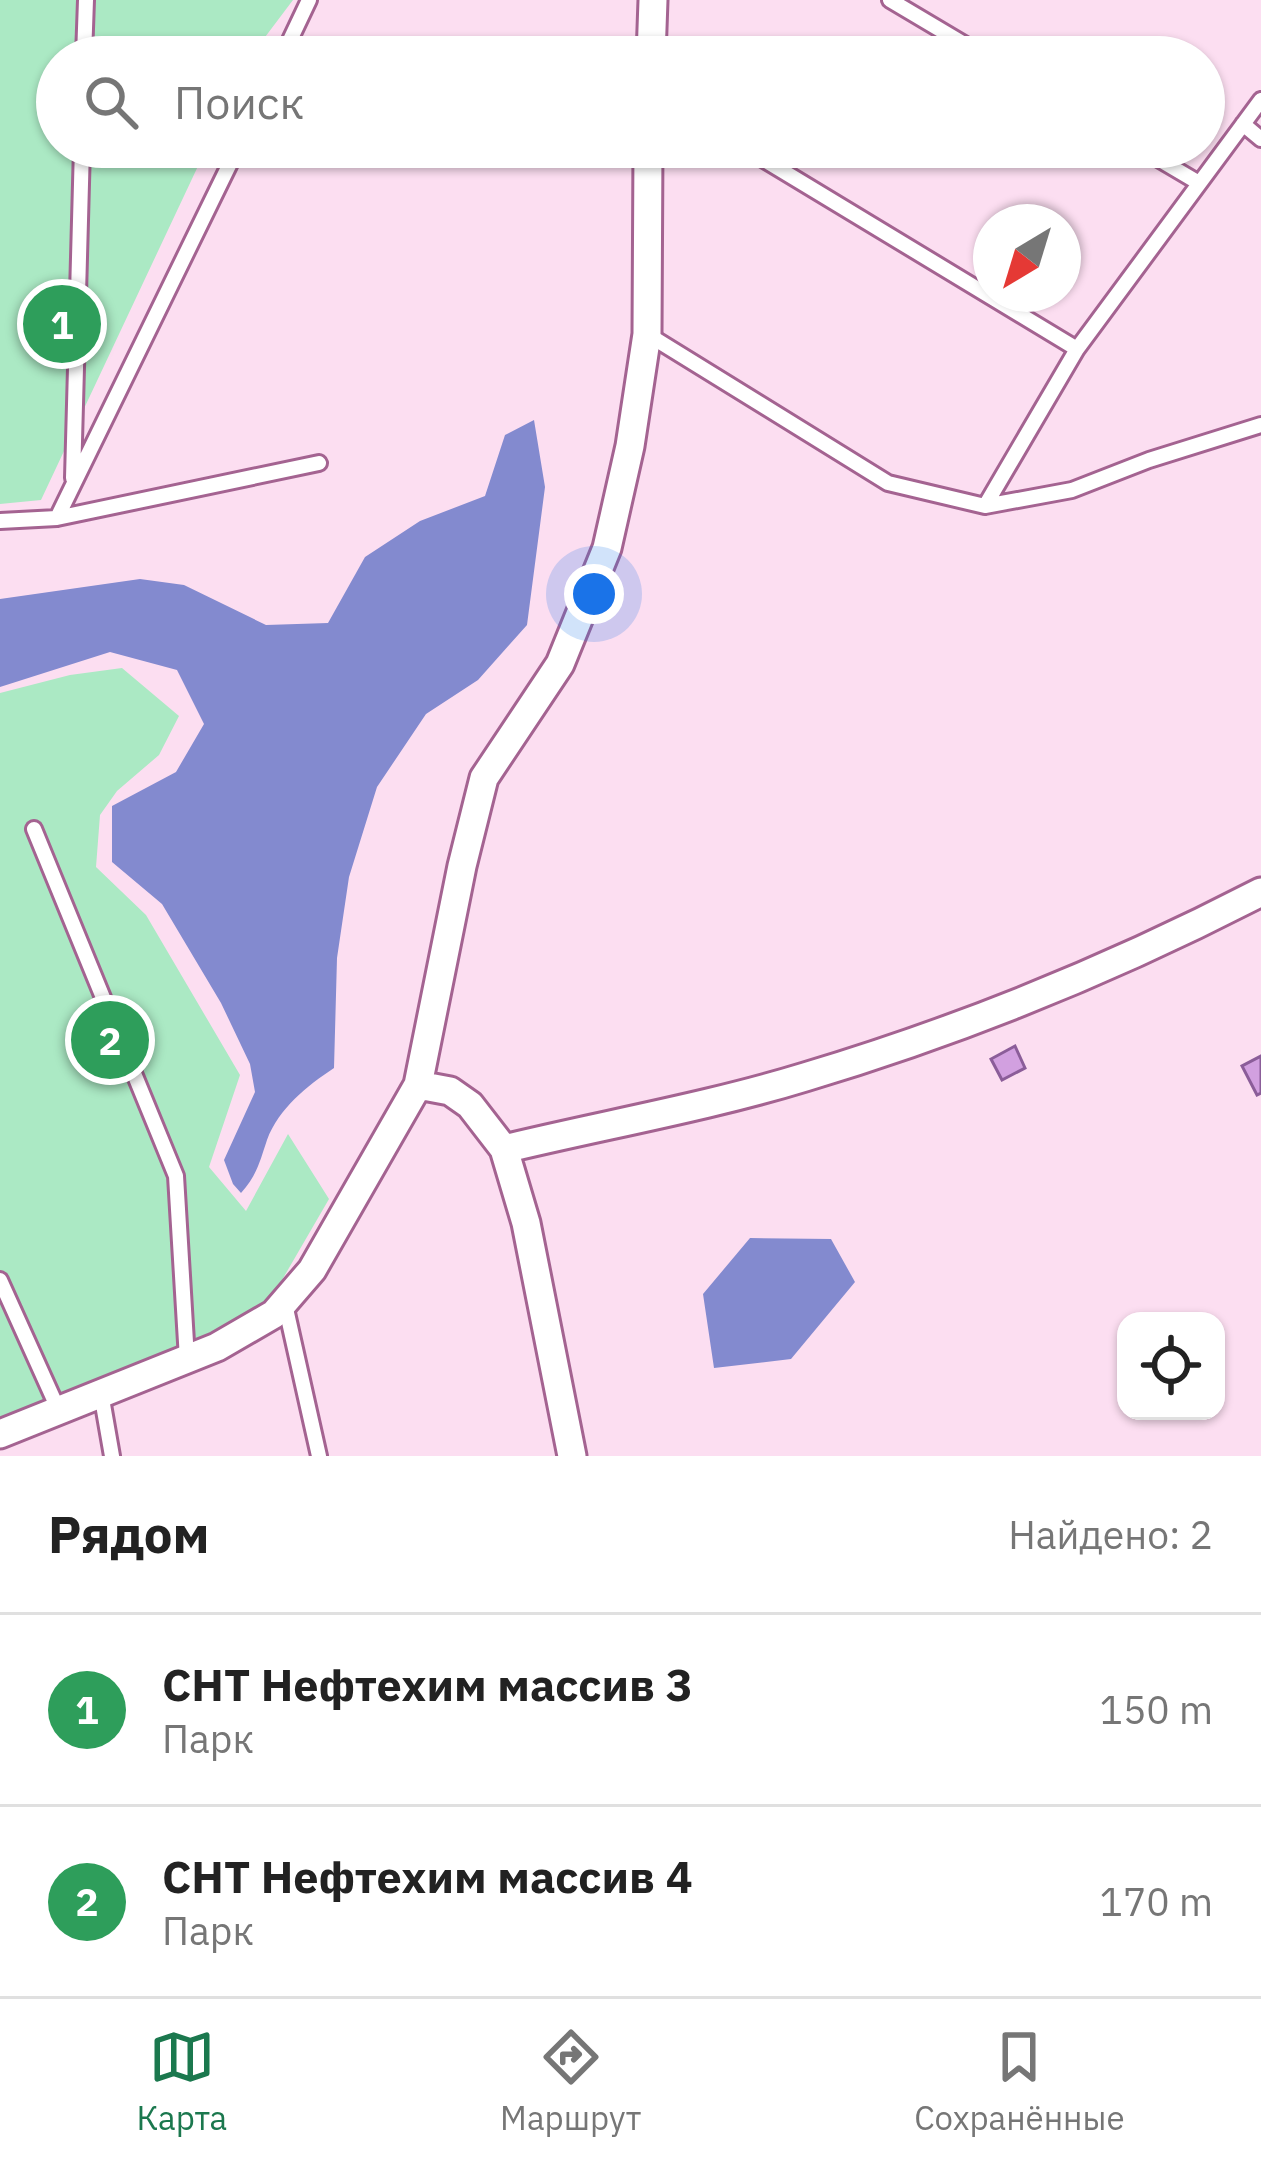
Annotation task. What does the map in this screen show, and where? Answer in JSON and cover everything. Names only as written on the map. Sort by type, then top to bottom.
[{"type":"street","points":[[651,36],[653,0]]},
{"type":"street","points":[[0,1434],[244,1333],[285,1304],[313,1270],[418,1085],[484,778],[560,664],[607,548],[631,446],[646,334],[648,168]]},
{"type":"street","points":[[503,1149],[803,1078],[961,1023],[1155,946],[1261,892]]},
{"type":"street","points":[[418,1085],[450,1091],[470,1105],[503,1149],[526,1223],[572,1456]]},
{"type":"lane","points":[[85,36],[86,0]]},
{"type":"lane","points":[[292,36],[310,0]]},
{"type":"lane","points":[[890,0],[951,36]]},
{"type":"lane","points":[[1225,149],[1261,100]]},
{"type":"lane","points":[[1244,124],[1261,139]]},
{"type":"lane","points":[[72,487],[81,168]]},
{"type":"lane","points":[[57,518],[228,168]]},
{"type":"lane","points":[[778,168],[1077,349]]},
{"type":"lane","points":[[1174,168],[1199,183]]},
{"type":"lane","points":[[985,506],[1077,349],[1210,168]]},
{"type":"lane","points":[[646,334],[888,483],[985,506],[1072,490],[1261,424]]},
{"type":"lane","points":[[0,521],[57,518],[320,463]]},
{"type":"lane","points":[[34,829],[176,1176],[187,1359]]},
{"type":"lane","points":[[0,1280],[59,1411]]},
{"type":"lane","points":[[285,1304],[319,1456]]},
{"type":"lane","points":[[101,1394],[112,1456]]},
{"type":"green space","points":[[0,0],[293,0],[266,36],[36,36],[36,168],[197,168],[41,500],[0,504]]},
{"type":"green space","points":[[122,668],[179,716],[159,755],[117,791],[100,815],[96,867],[146,915],[240,1075],[209,1167],[246,1211],[288,1134],[329,1199],[271,1299],[211,1339],[0,1424],[0,693]]},
{"type":"water","points":[[534,420],[545,487],[527,625],[478,680],[426,714],[377,787],[349,877],[337,958],[334,1068],[286,1108],[241,1193],[224,1160],[255,1092],[250,1064],[221,1003],[162,904],[112,862],[112,806],[176,772],[204,724],[177,670],[110,652],[0,687],[0,599],[140,579],[184,585],[266,625],[328,623],[365,557],[420,521],[485,496],[505,435]]},
{"type":"water","points":[[750,1238],[831,1239],[855,1282],[791,1359],[714,1368],[703,1294]]},
{"type":"building","points":[[1015,1046],[1025,1068],[1002,1080],[991,1059]]},
{"type":"building","points":[[1261,1056],[1261,1093],[1257,1095],[1242,1066]]},
{"type":"place","name":"СНТ Нефтехим массив 3","points":[[62,324]]},
{"type":"place","name":"СНТ Нефтехим массив 4","points":[[110,1040]]}]
